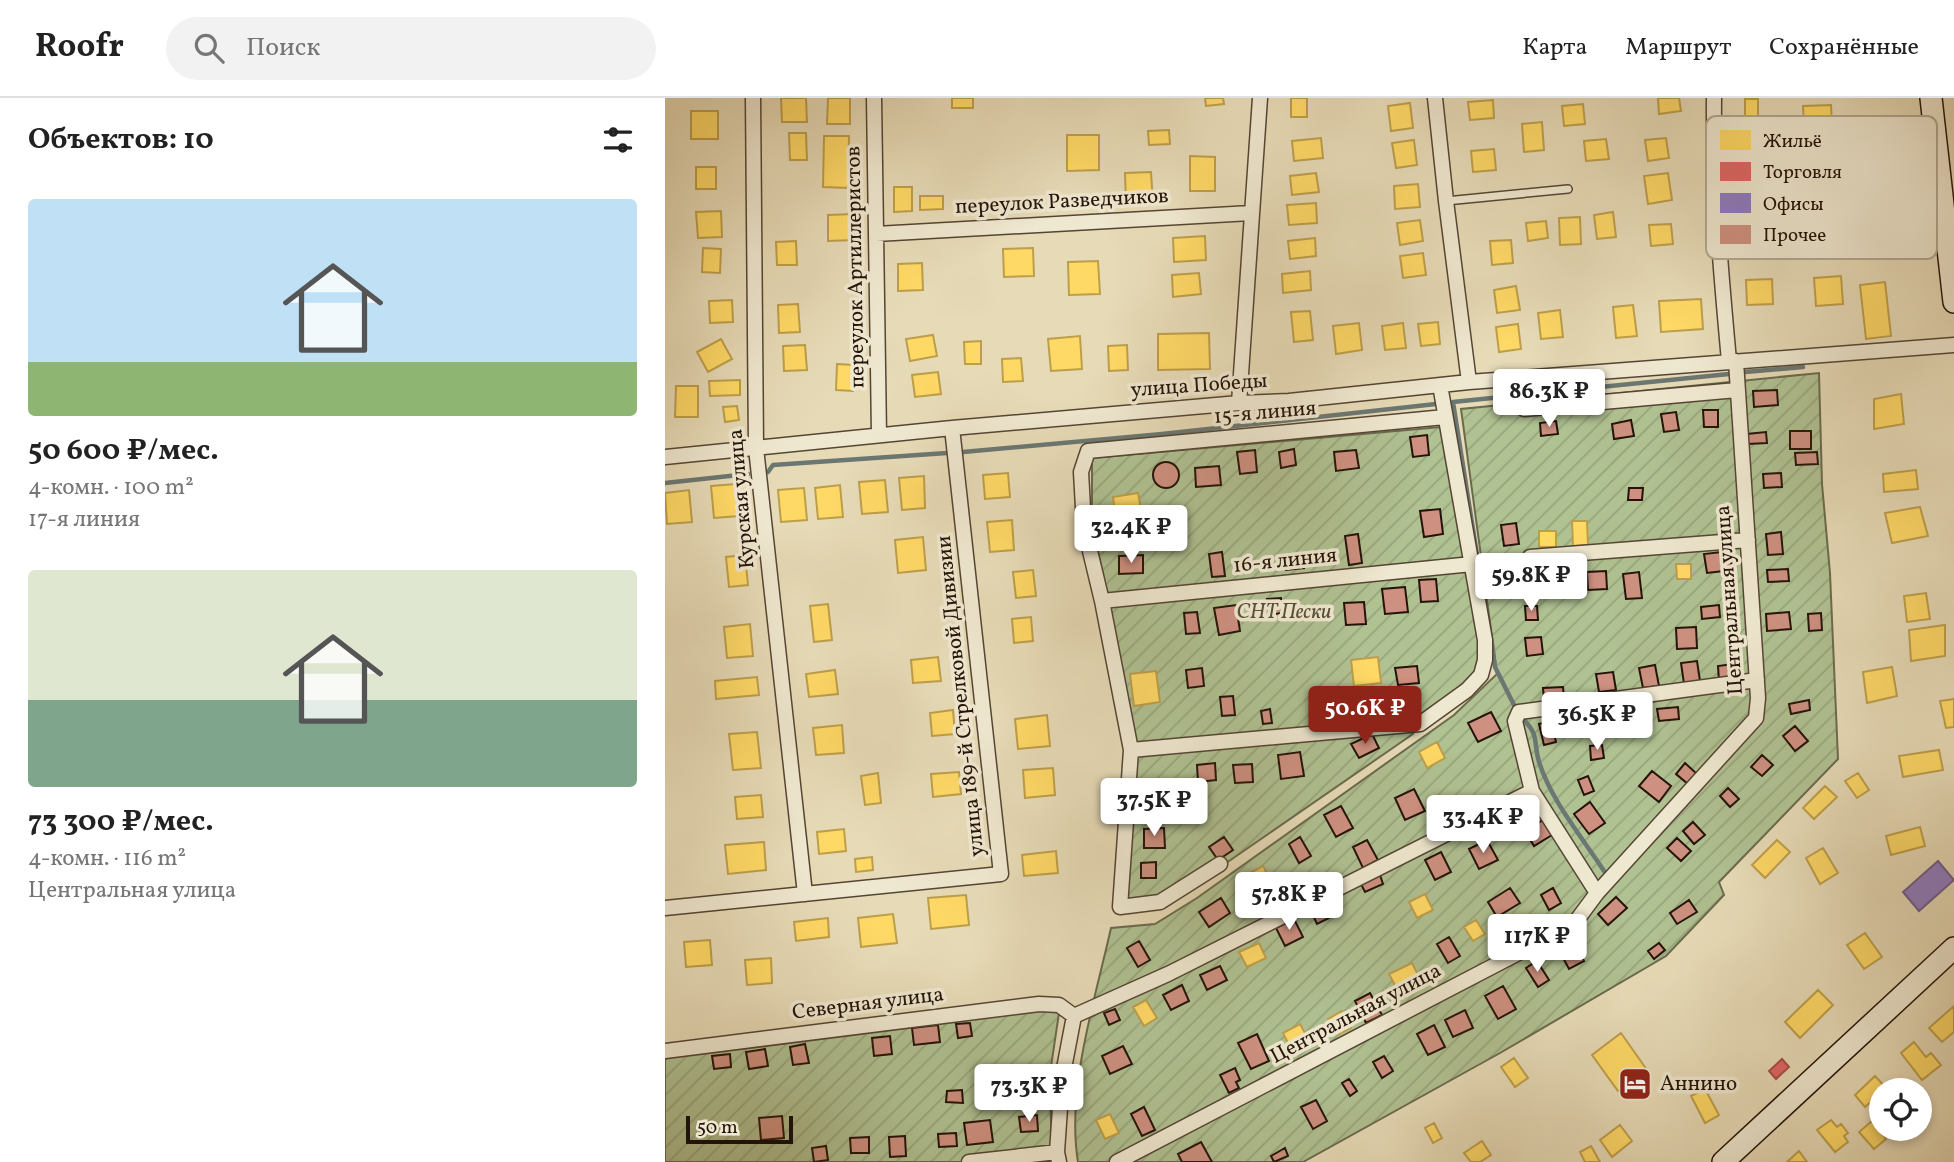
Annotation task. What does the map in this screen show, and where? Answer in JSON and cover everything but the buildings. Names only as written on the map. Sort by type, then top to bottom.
[{"type":"main road","points":[[1931,98],[1933,116]]},
{"type":"main road","points":[[1937,151],[1954,302]]},
{"type":"main road","points":[[1723,1162],[1954,948]]},
{"type":"street","name":"Курская улица","points":[[753,98],[756,448],[805,894]]},
{"type":"street","name":"переулок Артиллеристов","points":[[874,98],[880,435]]},
{"type":"street","points":[[1238,403],[1259,98]]},
{"type":"street","points":[[1435,98],[1445,201],[1469,382]]},
{"type":"street","name":"Центральная улица","points":[[1714,98],[1714,116]]},
{"type":"street","name":"переулок Разведчиков","points":[[876,234],[1251,213]]},
{"type":"street","name":"Центральная улица","points":[[1117,1162],[1574,924],[1597,893],[1756,718],[1757,680],[1737,390],[1721,259]]},
{"type":"street","name":"улица Победы","points":[[665,457],[952,428],[1289,401],[1469,382],[1954,345]]},
{"type":"street","points":[[1131,750],[1420,724],[1467,690],[1481,675],[1485,660],[1485,640],[1440,385]]},
{"type":"street","points":[[1524,409],[1737,390]]},
{"type":"street","name":"15-я линия","points":[[1102,601],[1084,526],[1081,472],[1088,451],[1445,417]]},
{"type":"street","name":"улица 189-й Стрелковой Дивизии","points":[[665,908],[1001,874],[952,428]]},
{"type":"street","points":[[1529,557],[1748,540]]},
{"type":"street","name":"16-я линия","points":[[1102,601],[1472,564]]},
{"type":"street","points":[[1102,601],[1131,750],[1120,907],[1160,902],[1220,864]]},
{"type":"street","points":[[1597,893],[1532,791],[1515,721],[1518,712],[1757,680]]},
{"type":"street","points":[[969,1162],[1058,1157],[1062,1079],[1073,1016],[1168,974],[1532,791]]},
{"type":"street","name":"Северная улица","points":[[665,1051],[1039,1004],[1059,1005],[1073,1016]]},
{"type":"lane","points":[[1445,201],[1568,189]]},
{"type":"green space","points":[[1819,373],[1822,484],[1830,573],[1838,759],[1719,882],[1724,895],[1666,956],[1500,1053],[1303,1162],[1078,1162],[1075,1134],[1079,1075],[1090,1014],[1111,928],[1155,924],[1197,898],[1454,715],[1497,674],[1461,409]]},
{"type":"green space","name":"СНТ Пески","points":[[1441,427],[1478,638],[1479,660],[1474,676],[1418,717],[1413,734],[1161,908],[1124,912],[1134,758],[1111,611],[1092,524],[1092,458]]},
{"type":"green space","points":[[1042,1009],[1059,1013],[1049,1080],[1053,1162],[665,1162],[665,1057]]},
{"type":"waterway","points":[[1745,372],[1803,367]]},
{"type":"waterway","points":[[1481,580],[1453,402],[1729,374]]},
{"type":"waterway","points":[[963,452],[1162,434],[1436,404]]},
{"type":"waterway","points":[[768,472],[773,465],[947,453]]},
{"type":"waterway","points":[[665,483],[748,474]]},
{"type":"waterway","points":[[1492,644],[1495,667],[1516,709]]},
{"type":"waterway","points":[[1522,718],[1534,734],[1539,762],[1552,791],[1604,871]]},
{"type":"place","name":"Аннино","points":[[1635,1084]]}]
